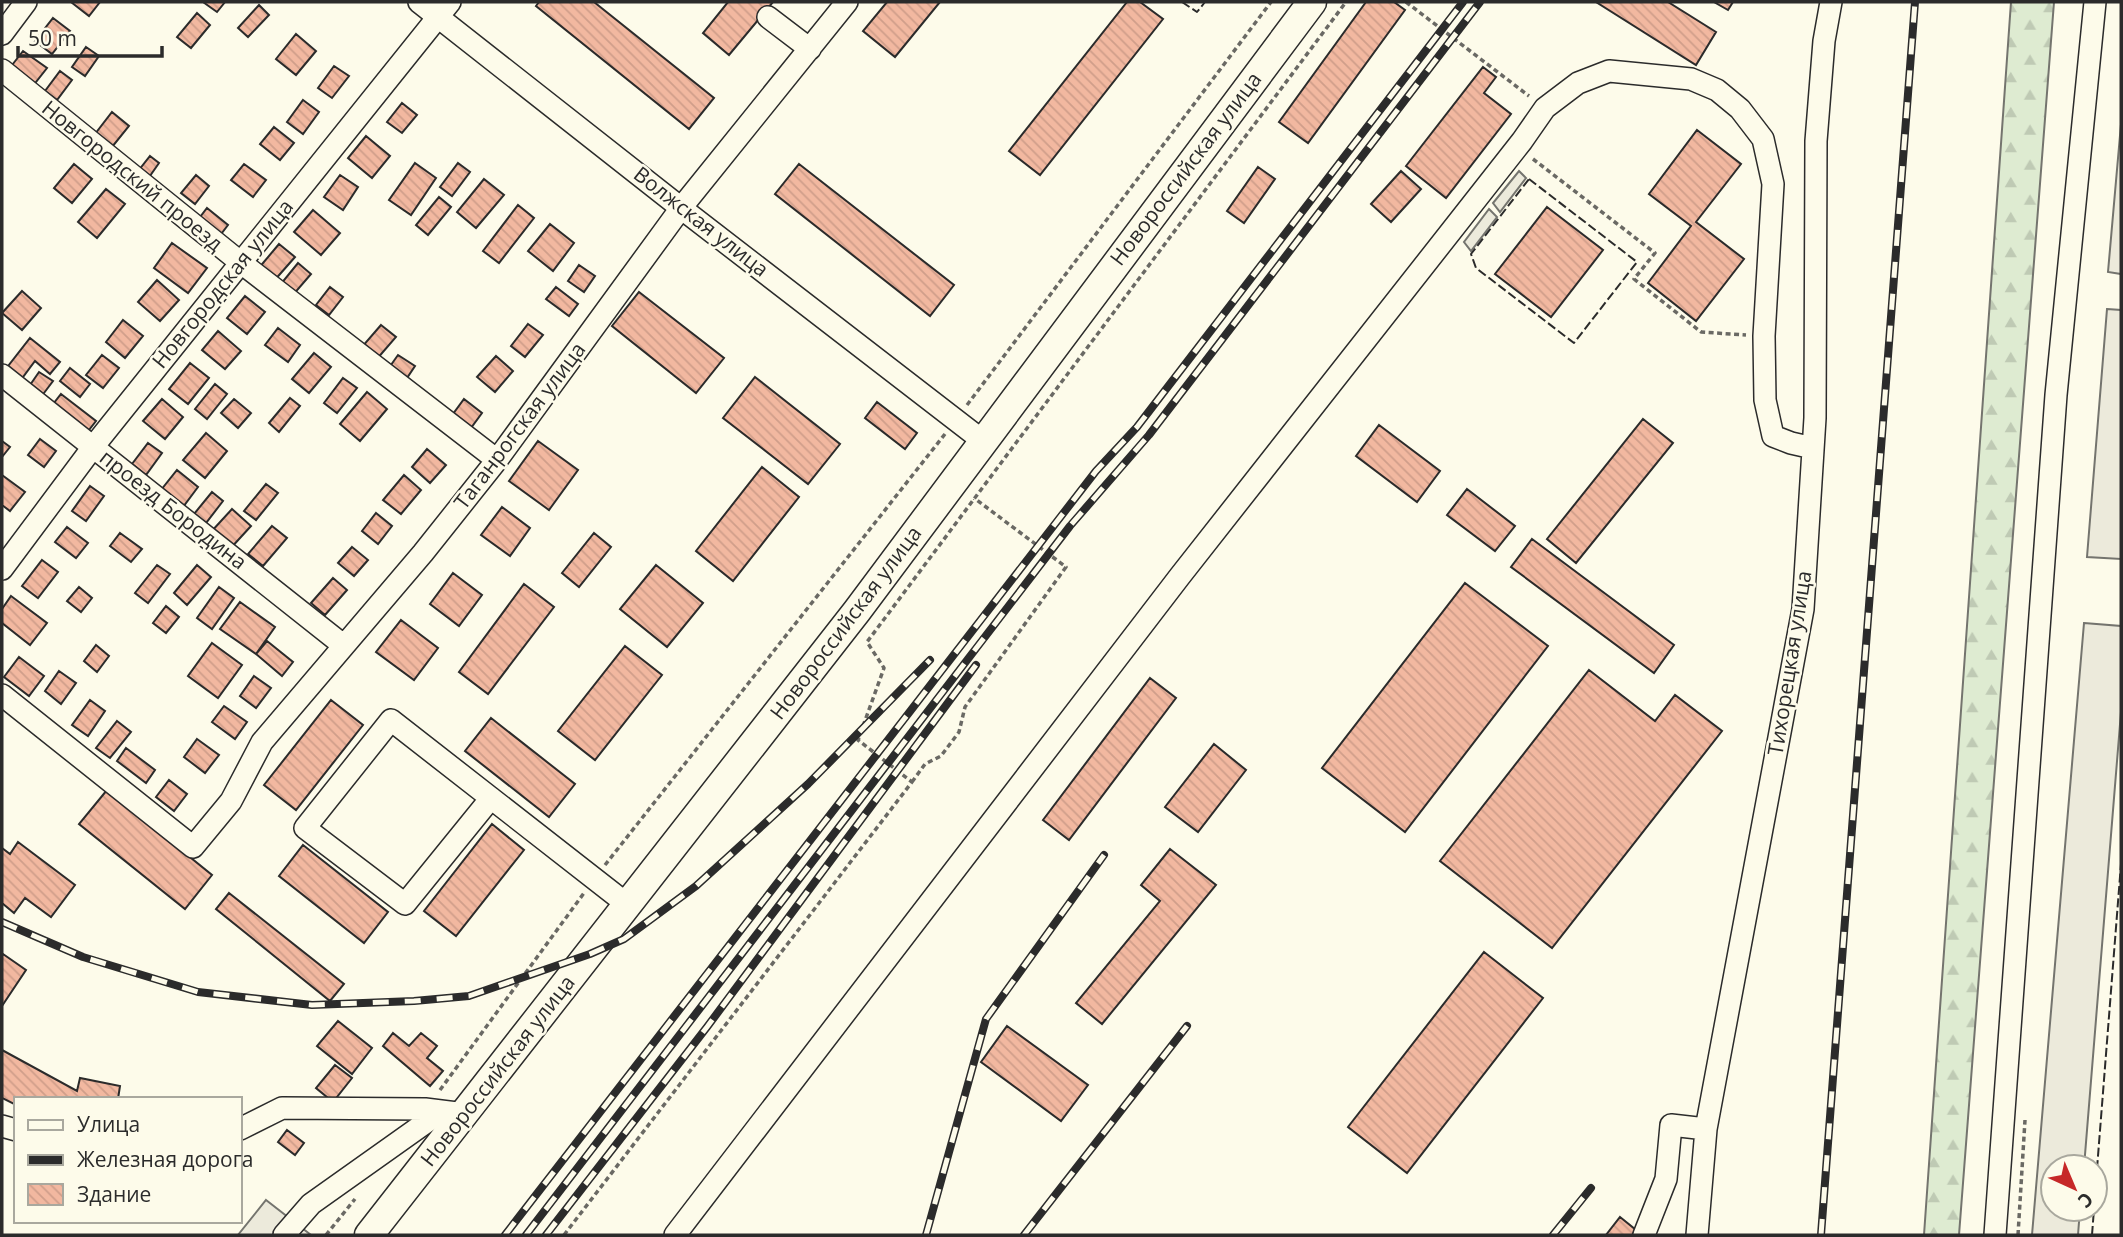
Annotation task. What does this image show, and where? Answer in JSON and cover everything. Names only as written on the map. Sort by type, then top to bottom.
[{"type":"main road","name":"Новороссийская улица","points":[[369,1235],[444,1112],[628,905],[857,611],[1312,2]]},
{"type":"street","points":[[2,34],[26,2]]},
{"type":"street","name":"Волжская улица","points":[[419,2],[444,9],[681,208],[983,441]]},
{"type":"street","name":"Таганрогская улица","points":[[2,695],[193,847],[231,801],[262,742],[423,553],[497,460],[681,208],[846,2]]},
{"type":"street","name":"Тихорецкая улица","points":[[1697,1235],[1706,1129],[1803,610],[1814,448],[1816,141],[1824,41],[1831,2]]},
{"type":"street","points":[[1995,1235],[2056,395],[2095,2]]},
{"type":"street","name":"Новгородская улица","points":[[2,569],[93,447],[444,9]]},
{"type":"street","points":[[768,17],[810,49]]},
{"type":"street","name":"Новгородский проезд","points":[[2,71],[240,262],[497,460]]},
{"type":"street","points":[[675,1235],[1172,587],[1518,147],[1545,108],[1578,83],[1609,71],[1691,79],[1717,90],[1740,109],[1763,139],[1773,184],[1764,337],[1765,400],[1773,436],[1814,448]]},
{"type":"street","name":"проезд Бородина","points":[[2,375],[343,645]]},
{"type":"street","points":[[491,798],[405,904],[305,828],[391,720],[594,878],[628,905]]},
{"type":"street","points":[[242,1128],[282,1108],[444,1112]]},
{"type":"street","points":[[284,1235],[312,1204],[444,1112]]},
{"type":"street","points":[[1644,1235],[1666,1179],[1671,1125],[1706,1129]]},
{"type":"path","points":[[444,1112],[594,878],[956,420],[1271,2]]},
{"type":"path","points":[[912,782],[858,740],[884,668],[867,642],[1346,2]]},
{"type":"path","points":[[1406,2],[1545,108]]},
{"type":"path","points":[[1518,147],[1655,253],[1634,279],[1701,332],[1764,337]]},
{"type":"path","points":[[564,1235],[925,764],[941,756],[959,732],[965,707],[1066,567],[974,498]]},
{"type":"path","points":[[326,1235],[360,1193]]},
{"type":"green space","points":[[2011,2],[2054,2],[1959,1235],[1924,1235]]},
{"type":"shaded area","points":[[2121,124],[2121,274],[2108,272]]},
{"type":"shaded area","points":[[1519,171],[1526,178],[1500,212],[1493,203]]},
{"type":"shaded area","points":[[1489,209],[1497,217],[1471,251],[1464,242]]},
{"type":"shaded area","points":[[2107,309],[2121,310],[2121,559],[2087,557]]},
{"type":"shaded area","points":[[2084,623],[2121,626],[2121,712],[2085,1153],[2039,1153],[2039,1223],[2079,1223],[2078,1235],[2032,1235]]},
{"type":"shaded area","points":[[266,1200],[311,1235],[238,1235]]},
{"type":"building","points":[[71,2],[100,2],[89,16]]},
{"type":"building","points":[[203,2],[225,2],[217,12]]},
{"type":"building","points":[[539,2],[594,2],[714,98],[689,129],[536,6]]},
{"type":"building","points":[[728,2],[773,2],[729,55],[703,33]]},
{"type":"building","points":[[887,2],[940,2],[895,57],[863,31]]},
{"type":"building","points":[[1127,2],[1140,2],[1163,19],[1040,175],[1009,151]]},
{"type":"building","points":[[1366,2],[1394,2],[1405,10],[1308,143],[1279,122]]},
{"type":"building","points":[[1596,2],[1668,2],[1716,32],[1696,65]]},
{"type":"building","points":[[1714,2],[1733,2],[1728,10]]},
{"type":"building","points":[[259,5],[269,15],[248,37],[238,28]]},
{"type":"building","points":[[197,13],[210,25],[191,48],[177,37]]},
{"type":"building","points":[[53,18],[70,31],[52,54],[35,41]]},
{"type":"building","points":[[296,34],[316,51],[296,75],[276,59]]},
{"type":"building","points":[[86,47],[99,56],[85,76],[72,67]]},
{"type":"building","points":[[23,51],[47,68],[32,87],[9,69]]},
{"type":"building","points":[[334,66],[349,76],[332,98],[318,88]]},
{"type":"building","points":[[1483,67],[1496,77],[1484,93],[1511,114],[1446,198],[1406,166]]},
{"type":"building","points":[[60,71],[72,80],[57,100],[45,91]]},
{"type":"building","points":[[303,100],[319,112],[303,134],[287,122]]},
{"type":"building","points":[[402,103],[417,115],[402,133],[387,122]]},
{"type":"building","points":[[112,112],[129,126],[112,147],[95,134]]},
{"type":"building","points":[[274,127],[294,143],[280,160],[260,144]]},
{"type":"building","points":[[1697,130],[1741,164],[1696,222],[1744,259],[1696,321],[1648,283],[1691,226],[1649,194]]},
{"type":"building","points":[[366,136],[390,156],[372,178],[348,158]]},
{"type":"building","points":[[150,156],[159,163],[145,183],[135,175]]},
{"type":"building","points":[[415,163],[436,178],[411,215],[389,200]]},
{"type":"building","points":[[458,163],[470,172],[452,196],[440,187]]},
{"type":"building","points":[[74,164],[92,179],[72,203],[54,188]]},
{"type":"building","points":[[244,164],[266,180],[253,197],[231,180]]},
{"type":"building","points":[[799,164],[954,285],[930,316],[775,194]]},
{"type":"building","points":[[1258,167],[1275,179],[1244,223],[1227,211]]},
{"type":"building","points":[[1401,171],[1421,189],[1391,222],[1371,204]]},
{"type":"building","points":[[196,175],[209,186],[195,204],[181,193]]},
{"type":"building","points":[[340,175],[358,187],[343,210],[324,197]]},
{"type":"building","points":[[484,179],[504,195],[476,228],[457,212]]},
{"type":"building","points":[[106,189],[125,204],[97,238],[78,222]]},
{"type":"building","points":[[439,197],[451,207],[428,235],[416,225]]},
{"type":"building","points":[[518,205],[534,218],[499,263],[483,251]]},
{"type":"building","points":[[1547,207],[1603,250],[1551,317],[1495,274]]},
{"type":"building","points":[[207,208],[228,225],[218,238],[197,221]]},
{"type":"building","points":[[313,210],[340,233],[321,255],[294,232]]},
{"type":"building","points":[[550,224],[574,243],[553,271],[528,251]]},
{"type":"building","points":[[172,243],[207,268],[188,293],[154,268]]},
{"type":"building","points":[[279,244],[295,257],[273,282],[258,269]]},
{"type":"building","points":[[298,263],[311,274],[293,295],[280,285]]},
{"type":"building","points":[[579,265],[595,276],[584,292],[568,281]]},
{"type":"building","points":[[157,280],[179,300],[160,321],[138,302]]},
{"type":"building","points":[[330,287],[343,297],[329,315],[316,305]]},
{"type":"building","points":[[556,287],[578,304],[569,316],[546,299]]},
{"type":"building","points":[[22,291],[41,308],[22,330],[2,313]]},
{"type":"building","points":[[639,292],[724,358],[696,393],[612,326]]},
{"type":"building","points":[[245,296],[265,312],[247,334],[227,318]]},
{"type":"building","points":[[123,320],[143,336],[125,358],[106,342]]},
{"type":"building","points":[[528,324],[543,335],[525,357],[511,346]]},
{"type":"building","points":[[381,325],[396,337],[376,360],[361,348]]},
{"type":"building","points":[[278,328],[300,345],[288,362],[265,345]]},
{"type":"building","points":[[218,331],[241,351],[225,369],[202,350]]},
{"type":"building","points":[[30,338],[60,362],[50,374],[35,361],[20,381],[5,370]]},
{"type":"building","points":[[314,353],[331,367],[309,393],[292,379]]},
{"type":"building","points":[[102,355],[119,368],[103,388],[86,375]]},
{"type":"building","points":[[398,355],[415,366],[403,384],[386,372]]},
{"type":"building","points":[[496,356],[513,371],[495,392],[477,377]]},
{"type":"building","points":[[190,363],[209,378],[188,404],[169,389]]},
{"type":"building","points":[[70,368],[90,384],[80,397],[60,381]]},
{"type":"building","points":[[39,372],[53,381],[41,397],[28,388]]},
{"type":"building","points":[[755,377],[840,444],[808,484],[723,418]]},
{"type":"building","points":[[343,378],[357,388],[337,413],[324,403]]},
{"type":"building","points":[[215,384],[227,394],[207,419],[195,409]]},
{"type":"building","points":[[367,392],[387,409],[360,441],[340,424]]},
{"type":"building","points":[[61,394],[96,421],[85,435],[50,408]]},
{"type":"building","points":[[290,398],[300,406],[279,432],[269,423]]},
{"type":"building","points":[[162,399],[183,417],[165,439],[143,421]]},
{"type":"building","points":[[234,399],[251,413],[238,428],[221,413]]},
{"type":"building","points":[[464,399],[482,413],[468,432],[450,418]]},
{"type":"building","points":[[877,402],[917,433],[905,449],[865,418]]},
{"type":"building","points":[[1643,419],[1673,443],[1576,563],[1547,539]]},
{"type":"building","points":[[1379,425],[1440,471],[1417,502],[1356,456]]},
{"type":"building","points":[[206,433],[227,451],[205,478],[183,460]]},
{"type":"building","points":[[40,439],[56,451],[44,467],[28,455]]},
{"type":"building","points":[[2,441],[10,447],[2,457]]},
{"type":"building","points":[[538,441],[578,470],[549,510],[509,481]]},
{"type":"building","points":[[148,443],[162,453],[146,475],[132,464]]},
{"type":"building","points":[[427,449],[446,465],[430,483],[412,467]]},
{"type":"building","points":[[762,467],[799,497],[733,581],[696,551]]},
{"type":"building","points":[[177,470],[198,487],[183,507],[161,490]]},
{"type":"building","points":[[2,475],[25,492],[10,511],[2,505]]},
{"type":"building","points":[[404,475],[421,490],[401,514],[383,500]]},
{"type":"building","points":[[266,484],[278,493],[256,520],[244,511]]},
{"type":"building","points":[[90,486],[104,496],[86,521],[72,511]]},
{"type":"building","points":[[1467,489],[1515,526],[1495,551],[1447,515]]},
{"type":"building","points":[[212,492],[223,501],[206,523],[194,514]]},
{"type":"building","points":[[502,507],[530,528],[510,556],[481,535]]},
{"type":"building","points":[[232,509],[251,526],[229,550],[210,533]]},
{"type":"building","points":[[376,513],[392,526],[378,544],[362,531]]},
{"type":"building","points":[[272,526],[287,538],[263,566],[248,554]]},
{"type":"building","points":[[67,527],[88,543],[76,558],[55,542]]},
{"type":"building","points":[[120,533],[142,549],[131,562],[110,546]]},
{"type":"building","points":[[594,533],[611,547],[579,587],[562,573]]},
{"type":"building","points":[[1532,539],[1674,645],[1654,673],[1511,567]]},
{"type":"building","points":[[352,547],[368,560],[354,576],[338,563]]},
{"type":"building","points":[[42,560],[58,572],[38,598],[22,586]]},
{"type":"building","points":[[157,565],[170,574],[148,603],[135,593]]},
{"type":"building","points":[[197,565],[211,577],[187,605],[174,593]]},
{"type":"building","points":[[656,565],[703,603],[667,647],[620,609]]},
{"type":"building","points":[[453,573],[482,595],[459,626],[430,604]]},
{"type":"building","points":[[333,578],[347,590],[325,615],[311,603]]},
{"type":"building","points":[[1465,583],[1548,646],[1405,832],[1322,768]]},
{"type":"building","points":[[524,584],[554,607],[488,694],[459,672]]},
{"type":"building","points":[[79,587],[92,598],[81,612],[67,601]]},
{"type":"building","points":[[219,587],[234,598],[212,629],[197,618]]},
{"type":"building","points":[[11,596],[47,623],[30,645],[2,623],[2,609]]},
{"type":"building","points":[[240,602],[275,627],[256,654],[220,629]]},
{"type":"building","points":[[166,606],[179,617],[166,633],[153,623]]},
{"type":"building","points":[[401,620],[438,648],[414,680],[376,652]]},
{"type":"building","points":[[267,641],[293,662],[282,676],[256,654]]},
{"type":"building","points":[[212,643],[242,665],[218,698],[188,676]]},
{"type":"building","points":[[96,645],[109,656],[97,672],[84,661]]},
{"type":"building","points":[[625,646],[662,675],[595,760],[558,731]]},
{"type":"building","points":[[19,657],[44,676],[29,696],[4,677]]},
{"type":"building","points":[[1589,670],[1655,721],[1675,695],[1722,731],[1552,948],[1440,861]]},
{"type":"building","points":[[59,671],[76,683],[61,704],[45,691]]},
{"type":"building","points":[[254,676],[271,688],[256,708],[240,696]]},
{"type":"building","points":[[1150,678],[1176,698],[1069,840],[1043,820]]},
{"type":"building","points":[[90,700],[105,711],[88,736],[72,725]]},
{"type":"building","points":[[331,700],[363,725],[296,810],[264,785]]},
{"type":"building","points":[[224,706],[247,722],[235,739],[212,722]]},
{"type":"building","points":[[491,718],[575,784],[549,817],[465,751]]},
{"type":"building","points":[[117,721],[131,732],[110,758],[96,748]]},
{"type":"building","points":[[197,739],[219,755],[205,773],[184,757]]},
{"type":"building","points":[[1214,744],[1246,770],[1198,832],[1165,807]]},
{"type":"building","points":[[126,748],[155,770],[146,783],[117,761]]},
{"type":"building","points":[[169,780],[187,794],[174,811],[156,797]]},
{"type":"building","points":[[107,790],[212,875],[185,909],[79,824]]},
{"type":"building","points":[[492,824],[524,850],[456,936],[424,911]]},
{"type":"building","points":[[18,842],[75,885],[51,917],[25,898],[14,913],[2,903],[2,848],[10,854]]},
{"type":"building","points":[[303,845],[388,912],[364,943],[279,876]]},
{"type":"building","points":[[1170,849],[1216,885],[1102,1024],[1076,1003],[1160,901],[1141,885]]},
{"type":"building","points":[[229,893],[344,984],[330,1001],[216,909]]},
{"type":"building","points":[[1484,952],[1543,998],[1407,1173],[1348,1127]]},
{"type":"building","points":[[3,954],[26,970],[2,1006],[2,956]]},
{"type":"building","points":[[338,1021],[372,1048],[352,1074],[317,1046]]},
{"type":"building","points":[[1007,1026],[1088,1085],[1061,1121],[981,1062]]},
{"type":"building","points":[[393,1033],[409,1046],[421,1033],[437,1046],[427,1058],[443,1071],[430,1086],[383,1046]]},
{"type":"building","points":[[2,1050],[77,1091],[80,1078],[120,1086],[118,1097],[14,1097],[14,1104],[2,1098]]},
{"type":"building","points":[[335,1065],[352,1078],[333,1102],[316,1088]]},
{"type":"building","points":[[287,1130],[304,1143],[295,1155],[278,1142]]},
{"type":"building","points":[[1620,1217],[1636,1230],[1632,1235],[1606,1235]]},
{"type":"railway","points":[[505,1235],[1096,471],[1137,427],[1463,2]]},
{"type":"railway","points":[[526,1235],[1070,526],[1149,435],[1480,2]]},
{"type":"railway","points":[[1821,1235],[1915,2]]},
{"type":"railway","points":[[2,922],[83,957],[198,992],[312,1005],[469,996],[590,954],[624,939],[696,886],[808,784],[930,660]]},
{"type":"railway","points":[[546,1235],[707,1027],[976,665]]},
{"type":"railway","points":[[926,1235],[986,1019],[1104,855]]},
{"type":"railway","points":[[1024,1235],[1187,1026]]},
{"type":"railway","points":[[1553,1235],[1591,1188]]},
{"type":"fence","points":[[1182,2],[1197,12],[1205,2]]},
{"type":"fence","points":[[1529,179],[1637,262],[1574,343],[1476,268],[1471,254],[1529,179]]},
{"type":"fence","points":[[2098,1153],[2121,864]]},
{"type":"fence","points":[[2092,1235],[2093,1223]]}]
